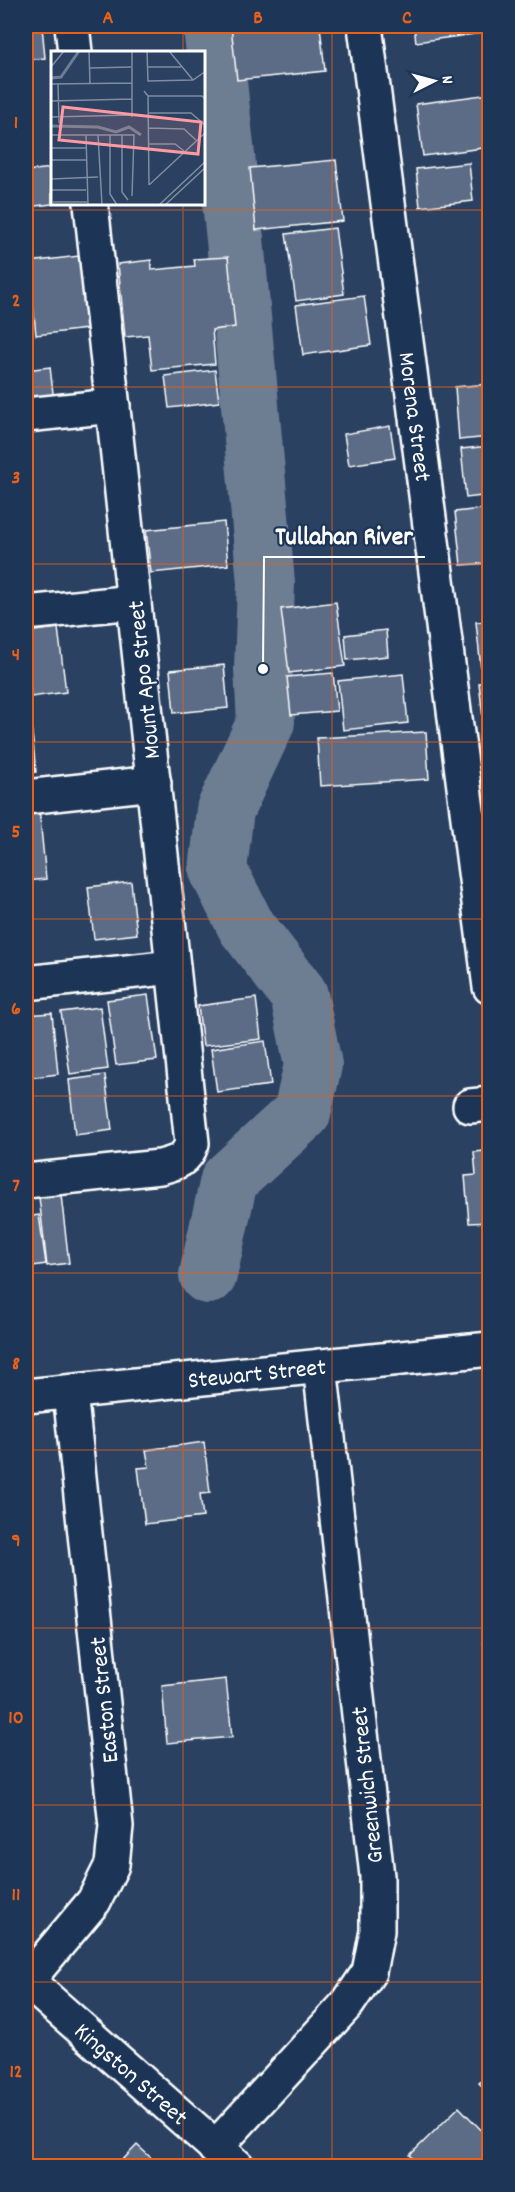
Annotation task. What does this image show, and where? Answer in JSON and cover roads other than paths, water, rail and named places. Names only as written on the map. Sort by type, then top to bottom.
[{"type":"street","points":[[72,26],[75,51]]},
{"type":"street","name":"Morena Street","points":[[365,26],[489,987]]},
{"type":"street","name":"Mount Apo Street","points":[[26,1181],[159,1167],[176,1163],[188,1156],[192,1143],[91,206]]},
{"type":"street","points":[[26,415],[113,406]]},
{"type":"street","points":[[26,613],[134,602]]},
{"type":"street","points":[[26,797],[154,783]]},
{"type":"street","points":[[26,983],[173,967]]},
{"type":"street","name":"Stewart Street","points":[[26,1396],[489,1349]]},
{"type":"street","name":"Greenwich Street","points":[[226,2157],[348,2003],[369,1972],[377,1931],[377,1876],[320,1366]]},
{"type":"street","name":"Easton Street","points":[[26,1980],[94,1901],[112,1864],[116,1826],[70,1392]]},
{"type":"street","name":"Kingston Street","points":[[26,1980],[226,2157]]},
{"type":"waterway","points":[[208,1275],[229,1180],[302,1113],[313,1065],[299,995],[246,926],[218,870],[225,810],[266,722],[263,669],[266,583],[235,239],[212,26]]},
{"type":"place","name":"Tullahan River","points":[[263,669]]}]
